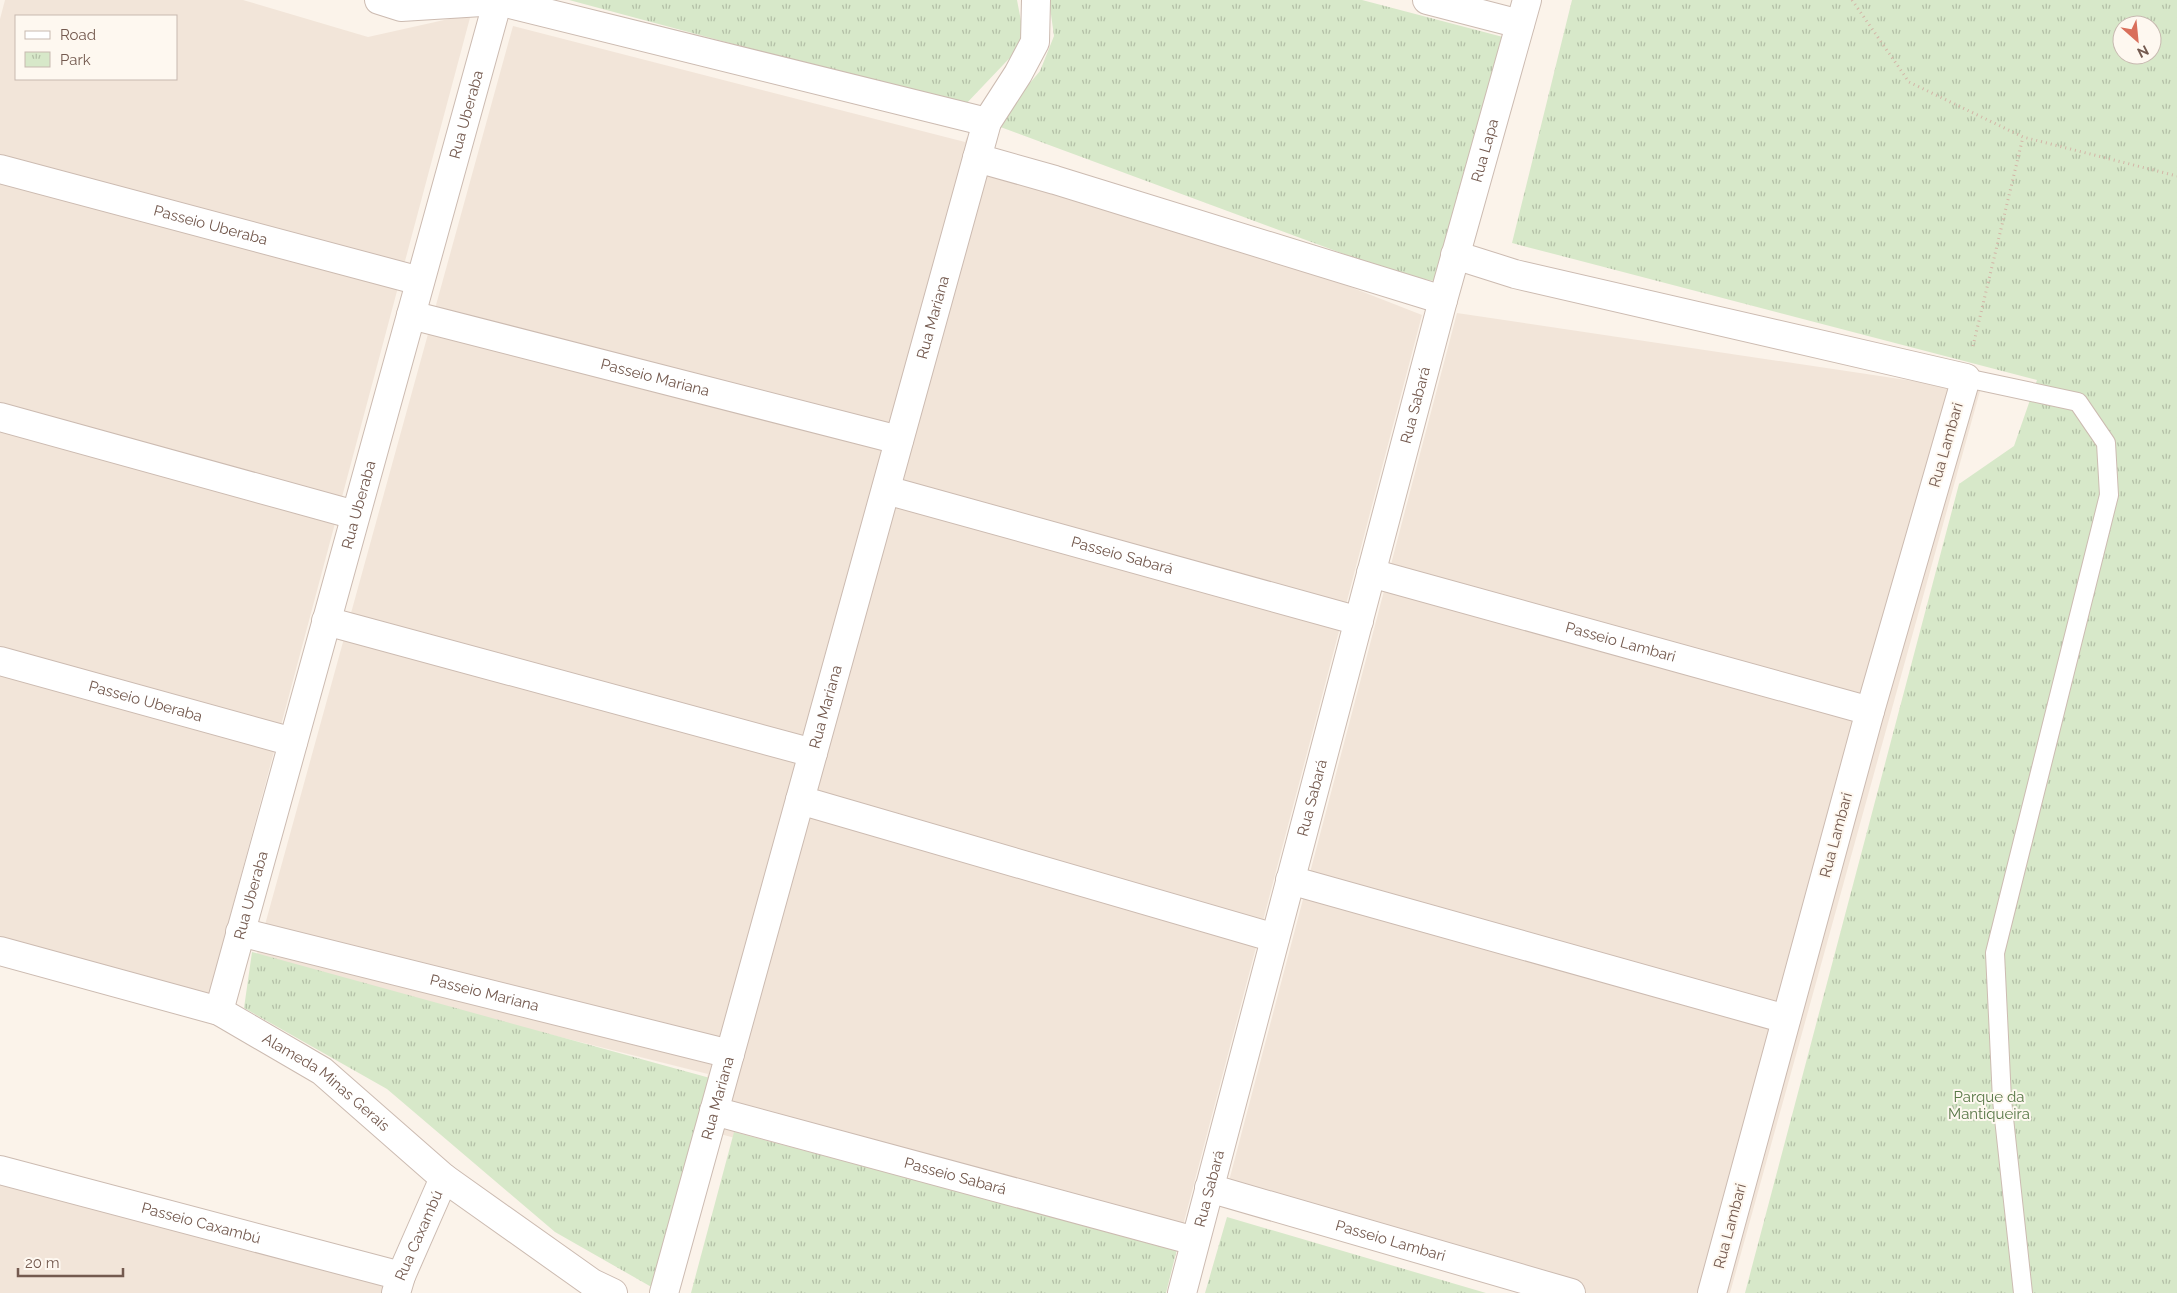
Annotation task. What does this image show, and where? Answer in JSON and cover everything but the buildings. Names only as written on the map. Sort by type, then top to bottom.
[{"type":"street","points":[[379,0],[402,7],[498,0],[987,122]]},
{"type":"street","name":"Rua Uberaba","points":[[219,1011],[498,0]]},
{"type":"street","name":"Rua Mariana","points":[[664,1293],[987,122],[1018,74],[1035,42],[1036,0]]},
{"type":"street","points":[[1427,0],[1523,12]]},
{"type":"street","name":"Rua Lapa","points":[[1442,300],[1523,12]]},
{"type":"street","points":[[977,158],[1055,180],[1442,300]]},
{"type":"street","name":"Passeio Uberaba","points":[[0,169],[420,281]]},
{"type":"street","points":[[1455,255],[1515,274],[1966,378]]},
{"type":"street","name":"Rua Sabará","points":[[1182,1293],[1442,300]]},
{"type":"street","name":"Passeio Mariana","points":[[411,315],[899,440]]},
{"type":"street","name":"Rua Lambari","points":[[1712,1293],[1870,710],[1966,378]]},
{"type":"street","points":[[0,417],[355,515]]},
{"type":"street","name":"Passeio Sabará","points":[[886,490],[1359,621]]},
{"type":"street","name":"Passeio Lambari","points":[[1371,573],[1870,710]]},
{"type":"street","points":[[326,621],[813,753]]},
{"type":"street","name":"Passeio Uberaba","points":[[0,661],[293,742]]},
{"type":"street","points":[[800,800],[1275,938]]},
{"type":"street","points":[[1290,880],[1786,1019]]},
{"type":"street","name":"Passeio Mariana","points":[[240,932],[730,1054]]},
{"type":"street","name":"Alameda Minas Gerais","points":[[0,951],[219,1011],[322,1071],[444,1178],[592,1283],[613,1293]]},
{"type":"street","name":"Passeio Sabará","points":[[714,1112],[1196,1241]]},
{"type":"street","name":"Passeio Caxambú","points":[[0,1170],[398,1285]]},
{"type":"street","name":"Rua Caxambú","points":[[398,1285],[444,1178]]},
{"type":"street","name":"Passeio Lambari","points":[[1209,1188],[1571,1293]]},
{"type":"lane","points":[[1966,378],[2078,402],[2106,443],[2109,495],[1995,953],[2002,1100],[2023,1293]]},
{"type":"path","points":[[1852,0],[1909,82],[2023,137],[2177,176]]},
{"type":"path","points":[[1966,378],[2023,137]]},
{"type":"shaded area","points":[[5,0],[243,0],[368,37],[471,14],[209,995],[0,937],[0,19]]},
{"type":"shaded area","points":[[513,26],[965,142],[967,137],[1422,315],[1175,1256],[694,1127],[708,1074],[255,961]]},
{"type":"shaded area","points":[[1457,313],[1980,391],[1730,1293],[1543,1293],[1224,1200]]},
{"type":"shaded area","points":[[0,1172],[397,1278],[393,1293],[0,1293]]},
{"type":"green space","points":[[569,0],[1017,0],[1025,42],[964,106]]},
{"type":"green space","points":[[1049,0],[1362,0],[1503,37],[1434,281],[1398,274],[995,125],[1040,71],[1054,36]]},
{"type":"green space","name":"Parque da Mantiqueira","points":[[1572,0],[2177,0],[2177,1293],[1745,1293],[1959,484],[2014,446],[2037,380],[1512,243]]},
{"type":"green space","points":[[252,952],[710,1078],[655,1289],[555,1232],[387,1089],[244,1008]]},
{"type":"green space","points":[[734,1132],[1177,1249],[1166,1293],[691,1293]]},
{"type":"green space","points":[[1227,1217],[1486,1293],[1205,1293]]}]
